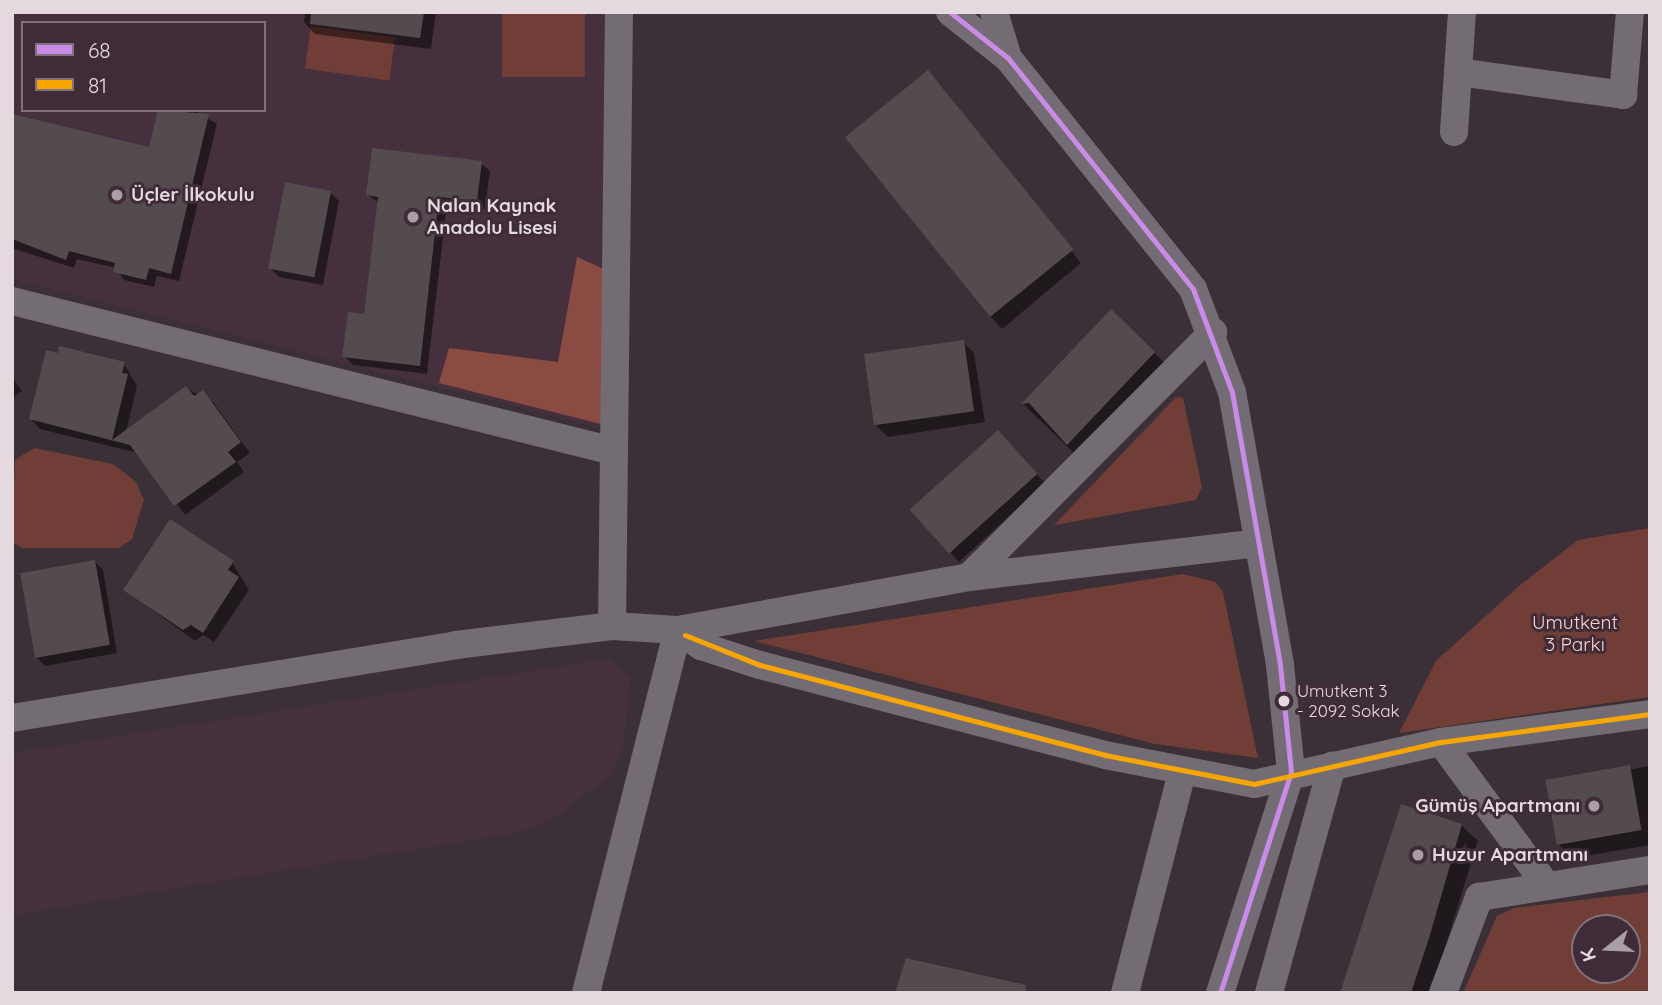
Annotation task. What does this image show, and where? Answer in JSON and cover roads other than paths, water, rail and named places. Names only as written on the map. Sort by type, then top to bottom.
[{"type":"street","points":[[612,626],[619,12]]},
{"type":"street","points":[[950,12],[1008,58],[1193,289],[1213,332],[1232,392],[1258,543],[1291,772],[1220,993]]},
{"type":"street","points":[[965,12],[985,39]]},
{"type":"street","points":[[994,12],[1008,58]]},
{"type":"street","points":[[1454,132],[1462,12]]},
{"type":"street","points":[[1458,72],[1623,95],[1630,12]]},
{"type":"street","points":[[12,301],[613,451]]},
{"type":"street","points":[[969,578],[1213,332]]},
{"type":"street","points":[[12,718],[291,669],[612,626],[678,631],[969,578],[1258,543]]},
{"type":"street","points":[[678,631],[701,646],[761,665],[1182,773],[1254,784],[1291,772],[1332,766],[1441,742],[1650,714]]},
{"type":"street","points":[[586,993],[678,631]]},
{"type":"street","points":[[1441,742],[1546,886]]},
{"type":"street","points":[[1269,993],[1332,766]]},
{"type":"street","points":[[1125,993],[1182,773]]},
{"type":"street","points":[[1443,993],[1479,897],[1650,870]]},
{"type":"place","name":"Üçler İlkokulu","points":[[117,195]]},
{"type":"place","name":"Nalan Kaynak Anadolu Lisesi","points":[[413,217]]},
{"type":"place","name":"Umutkent 3 - 2092 Sokak","points":[[1284,701]]},
{"type":"place","name":"Gümüş Apartmanı","points":[[1594,806]]},
{"type":"place","name":"Huzur Apartmanı","points":[[1418,855]]},
{"type":"park label","name":"Umutkent 3 Parkı","points":[[1575,634]]}]
